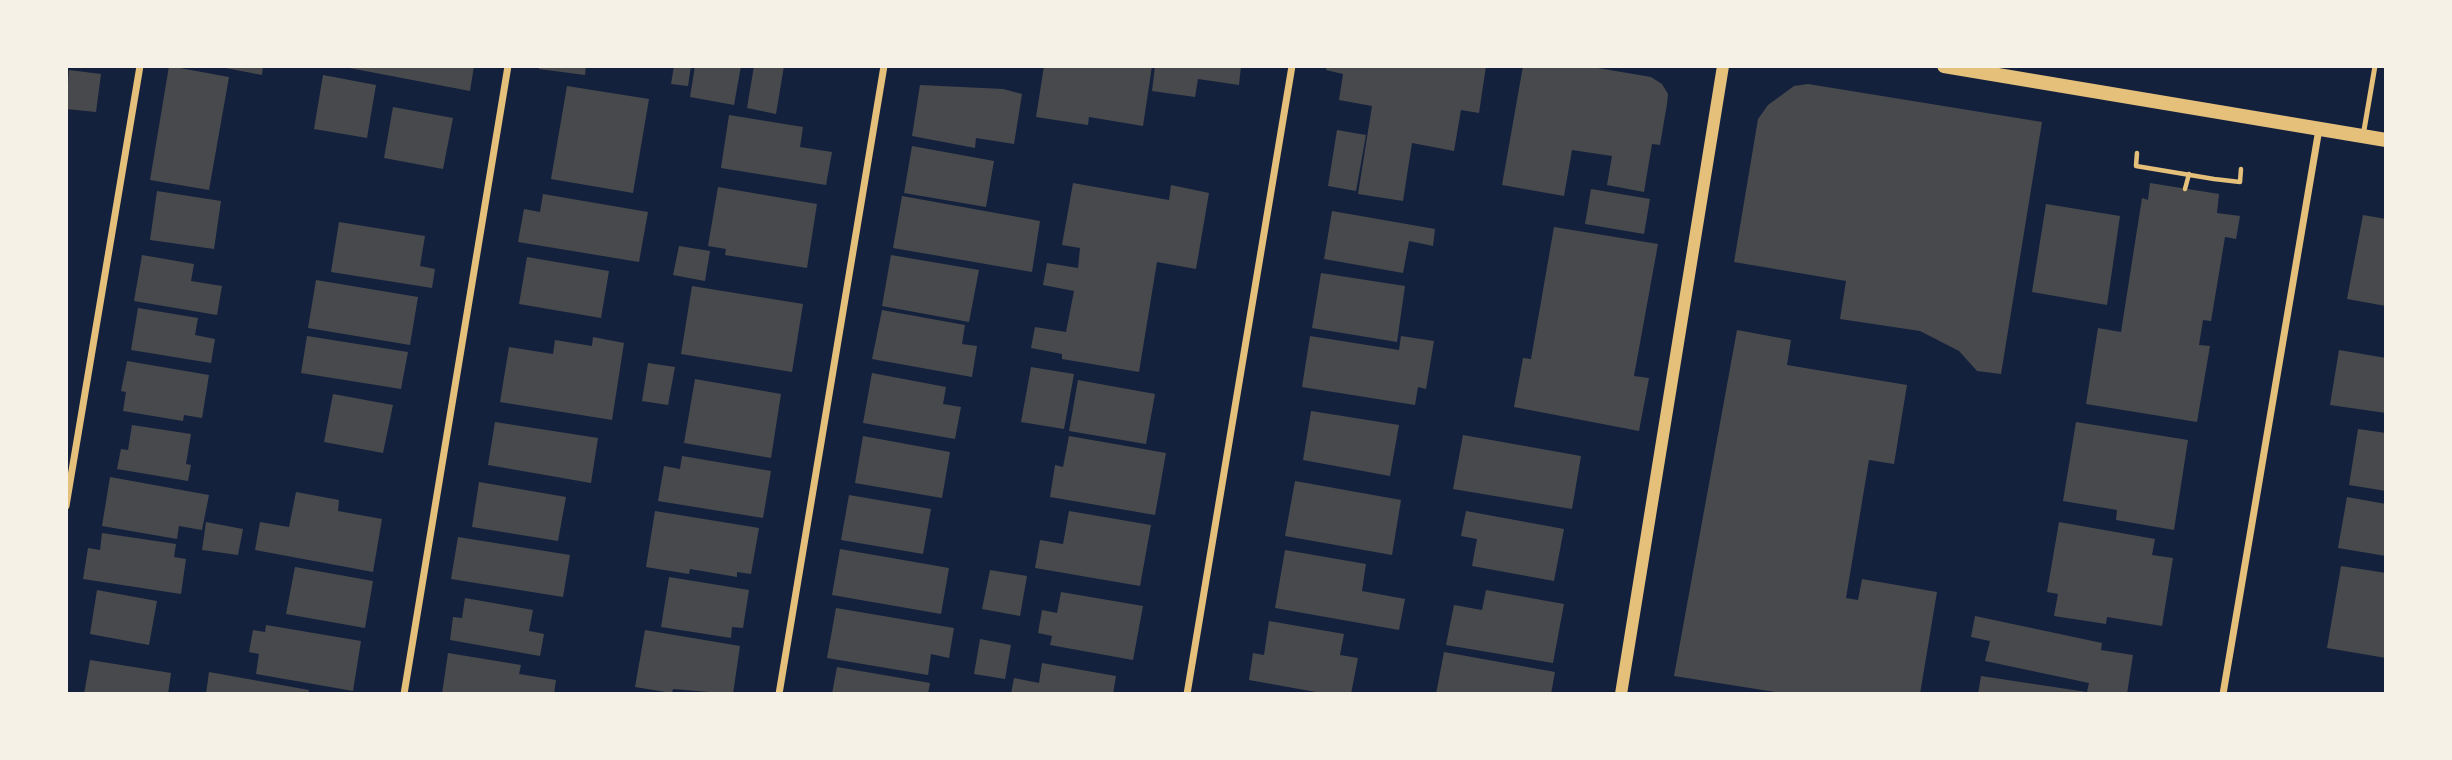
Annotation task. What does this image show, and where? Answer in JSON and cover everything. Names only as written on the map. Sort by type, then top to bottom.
[{"type":"main road","points":[[1944,66],[2011,72],[2385,140]]},
{"type":"street","points":[[66,506],[140,66]]},
{"type":"street","points":[[404,694],[508,66]]},
{"type":"street","points":[[779,694],[884,66]]},
{"type":"street","points":[[1187,694],[1292,66]]},
{"type":"street","points":[[1621,694],[1723,66]]},
{"type":"street","points":[[2223,694],[2319,129]]},
{"type":"lane","points":[[2363,136],[2375,66]]},
{"type":"path","points":[[2137,153],[2136,166],[2240,182],[2241,169]]},
{"type":"path","points":[[2185,189],[2189,174]]},
{"type":"building","points":[[169,66],[229,77],[209,190],[150,180]]},
{"type":"building","points":[[215,66],[263,66],[262,75]]},
{"type":"building","points":[[339,66],[474,66],[470,91]]},
{"type":"building","points":[[539,66],[586,66],[585,75],[539,69]]},
{"type":"building","points":[[674,66],[691,66],[688,86],[671,84]]},
{"type":"building","points":[[695,66],[741,66],[734,105],[690,97]]},
{"type":"building","points":[[754,66],[784,66],[776,114],[747,108]]},
{"type":"building","points":[[1044,66],[1152,66],[1143,126],[1089,117],[1088,125],[1036,117]]},
{"type":"building","points":[[1155,66],[1241,66],[1239,85],[1198,79],[1195,97],[1152,91]]},
{"type":"building","points":[[1327,66],[1486,66],[1479,113],[1461,110],[1454,151],[1412,143],[1403,201],[1358,194],[1372,106],[1339,100],[1343,74],[1326,70]]},
{"type":"building","points":[[1523,66],[1592,67],[1651,77],[1662,84],[1668,94],[1667,104],[1660,145],[1652,144],[1644,192],[1607,185],[1612,156],[1572,150],[1564,196],[1502,185]]},
{"type":"building","points":[[69,70],[101,74],[96,112],[66,109]]},
{"type":"building","points":[[323,75],[376,85],[367,138],[314,129]]},
{"type":"building","points":[[1808,84],[2042,122],[2001,374],[1977,371],[1959,351],[1920,331],[1840,319],[1846,281],[1734,262],[1758,119],[1768,105],[1794,86]]},
{"type":"building","points":[[920,85],[1003,89],[1022,94],[1014,144],[976,138],[975,148],[912,136]]},
{"type":"building","points":[[567,86],[649,99],[633,193],[551,179]]},
{"type":"building","points":[[393,107],[453,118],[443,169],[384,158]]},
{"type":"building","points":[[729,115],[803,127],[800,147],[832,152],[826,185],[721,168]]},
{"type":"building","points":[[1337,130],[1366,135],[1356,191],[1328,186]]},
{"type":"building","points":[[912,146],[994,161],[986,207],[904,193]]},
{"type":"building","points":[[1073,183],[1169,200],[1171,185],[1209,193],[1196,269],[1157,262],[1139,372],[1062,359],[1062,354],[1031,348],[1035,327],[1066,332],[1074,291],[1043,285],[1047,263],[1078,268],[1080,248],[1062,245]]},
{"type":"building","points":[[2150,183],[2219,194],[2217,213],[2240,216],[2236,239],[2225,237],[2211,321],[2203,320],[2199,345],[2210,346],[2197,422],[2086,404],[2098,328],[2121,332],[2142,198],[2148,200]]},
{"type":"building","points":[[718,187],[817,204],[807,268],[725,255],[726,249],[708,246]]},
{"type":"building","points":[[1591,189],[1650,199],[1644,234],[1585,224]]},
{"type":"building","points":[[157,191],[221,201],[214,249],[150,240]]},
{"type":"building","points":[[543,194],[648,212],[639,262],[518,242],[524,209],[540,212]]},
{"type":"building","points":[[902,196],[1040,221],[1032,272],[893,248]]},
{"type":"building","points":[[2046,204],[2120,216],[2107,305],[2032,292]]},
{"type":"building","points":[[1332,211],[1435,229],[1433,246],[1409,241],[1403,273],[1324,259]]},
{"type":"building","points":[[2363,215],[2386,219],[2386,306],[2347,299]]},
{"type":"building","points":[[339,222],[425,236],[420,266],[435,269],[432,288],[331,272]]},
{"type":"building","points":[[1554,227],[1658,244],[1634,376],[1649,378],[1639,431],[1514,407],[1523,358],[1531,359]]},
{"type":"building","points":[[679,246],[710,251],[705,281],[673,275]]},
{"type":"building","points":[[142,255],[194,264],[191,281],[222,286],[217,315],[134,301]]},
{"type":"building","points":[[891,255],[979,270],[969,322],[882,306]]},
{"type":"building","points":[[527,257],[609,271],[601,318],[519,304]]},
{"type":"building","points":[[1321,273],[1405,286],[1397,342],[1312,328]]},
{"type":"building","points":[[316,280],[418,297],[410,345],[308,328]]},
{"type":"building","points":[[692,286],[803,304],[792,372],[681,354]]},
{"type":"building","points":[[138,308],[198,318],[195,335],[215,339],[211,363],[131,350]]},
{"type":"building","points":[[882,310],[965,325],[962,344],[977,346],[972,377],[872,359]]},
{"type":"building","points":[[1737,330],[1791,340],[1787,365],[1907,385],[1894,464],[1869,460],[1846,598],[1858,600],[1862,579],[1937,592],[1920,694],[1788,694],[1674,676]]},
{"type":"building","points":[[307,336],[408,352],[401,389],[301,373]]},
{"type":"building","points":[[1310,336],[1399,350],[1401,336],[1434,341],[1426,389],[1418,387],[1415,405],[1302,387]]},
{"type":"building","points":[[593,337],[624,343],[612,420],[500,402],[509,347],[553,354],[555,340],[592,346]]},
{"type":"building","points":[[2339,350],[2386,358],[2386,413],[2330,405]]},
{"type":"building","points":[[127,361],[209,375],[202,418],[184,415],[183,421],[123,411],[126,392],[121,391]]},
{"type":"building","points":[[648,363],[675,367],[668,405],[642,401]]},
{"type":"building","points":[[1031,367],[1074,374],[1064,429],[1021,422]]},
{"type":"building","points":[[872,373],[946,387],[943,404],[961,407],[955,439],[863,423]]},
{"type":"building","points":[[695,379],[781,394],[771,458],[684,443]]},
{"type":"building","points":[[1078,380],[1155,394],[1146,444],[1069,431]]},
{"type":"building","points":[[333,394],[393,405],[383,453],[324,442]]},
{"type":"building","points":[[1311,411],[1399,425],[1390,476],[1303,460]]},
{"type":"building","points":[[495,422],[598,438],[591,483],[488,465]]},
{"type":"building","points":[[2076,422],[2188,440],[2174,530],[2116,520],[2117,510],[2063,501]]},
{"type":"building","points":[[132,425],[191,434],[186,464],[191,465],[188,481],[117,469],[121,449],[128,450]]},
{"type":"building","points":[[2358,429],[2386,433],[2386,491],[2349,485]]},
{"type":"building","points":[[1463,435],[1581,456],[1572,509],[1453,489]]},
{"type":"building","points":[[863,436],[950,452],[942,498],[855,483]]},
{"type":"building","points":[[1069,436],[1166,453],[1155,515],[1050,497],[1055,465],[1063,467]]},
{"type":"building","points":[[682,456],[771,471],[763,518],[658,501],[664,466],[680,469]]},
{"type":"building","points":[[110,477],[209,495],[202,530],[179,526],[177,539],[102,526]]},
{"type":"building","points":[[1295,481],[1401,500],[1392,555],[1285,536]]},
{"type":"building","points":[[479,482],[566,497],[558,541],[472,527]]},
{"type":"building","points":[[296,492],[339,500],[338,511],[382,519],[373,572],[255,550],[260,522],[289,527]]},
{"type":"building","points":[[849,495],[931,509],[923,554],[841,540]]},
{"type":"building","points":[[2347,497],[2386,504],[2386,556],[2338,548]]},
{"type":"building","points":[[655,511],[759,528],[751,574],[737,572],[737,577],[690,569],[689,574],[646,567]]},
{"type":"building","points":[[1069,511],[1151,525],[1140,586],[1035,568],[1040,540],[1063,544]]},
{"type":"building","points":[[1466,511],[1564,529],[1554,581],[1472,566],[1477,539],[1461,536]]},
{"type":"building","points":[[206,522],[243,529],[238,555],[202,550]]},
{"type":"building","points":[[2059,522],[2155,539],[2152,555],[2173,558],[2162,626],[2107,617],[2106,624],[2054,616],[2058,594],[2047,592]]},
{"type":"building","points":[[102,533],[176,544],[174,557],[186,559],[181,594],[83,579],[88,548],[100,550]]},
{"type":"building","points":[[458,537],[570,555],[563,597],[451,579]]},
{"type":"building","points":[[840,549],[949,568],[941,614],[832,595]]},
{"type":"building","points":[[1285,550],[1366,564],[1362,591],[1405,599],[1399,630],[1275,608]]},
{"type":"building","points":[[2341,566],[2386,573],[2386,658],[2327,648]]},
{"type":"building","points":[[295,567],[373,581],[365,628],[286,614]]},
{"type":"building","points":[[990,570],[1027,576],[1020,616],[982,609]]},
{"type":"building","points":[[669,577],[749,590],[743,628],[732,627],[731,638],[661,627]]},
{"type":"building","points":[[97,590],[157,601],[149,645],[90,634]]},
{"type":"building","points":[[1486,590],[1564,604],[1553,663],[1446,645],[1454,605],[1482,610]]},
{"type":"building","points":[[1061,592],[1143,606],[1133,660],[1050,645],[1052,636],[1038,633],[1042,610],[1057,613]]},
{"type":"building","points":[[465,598],[533,610],[529,631],[544,634],[540,656],[450,640],[453,617],[462,618]]},
{"type":"building","points":[[836,608],[954,628],[949,658],[931,654],[928,675],[827,658]]},
{"type":"building","points":[[1975,616],[2102,643],[2101,650],[2133,655],[2127,694],[1978,694],[1981,676],[2087,692],[2089,683],[1985,661],[1990,641],[1971,637]]},
{"type":"building","points":[[1269,621],[1344,634],[1340,655],[1358,658],[1351,694],[1327,694],[1249,680],[1253,653],[1264,655]]},
{"type":"building","points":[[266,625],[361,641],[353,691],[256,674],[259,654],[249,652],[253,630],[265,632]]},
{"type":"building","points":[[645,630],[740,646],[733,694],[673,689],[672,693],[635,687]]},
{"type":"building","points":[[980,639],[1011,645],[1005,679],[974,674]]},
{"type":"building","points":[[1444,652],[1555,672],[1551,694],[1436,694]]},
{"type":"building","points":[[448,653],[521,665],[519,674],[556,680],[554,694],[442,694]]},
{"type":"building","points":[[90,660],[171,673],[168,694],[84,694]]},
{"type":"building","points":[[1042,663],[1116,676],[1113,694],[1011,694],[1014,678],[1039,683]]},
{"type":"building","points":[[837,667],[930,683],[928,694],[832,694]]},
{"type":"building","points":[[209,672],[309,690],[308,694],[206,694]]}]
